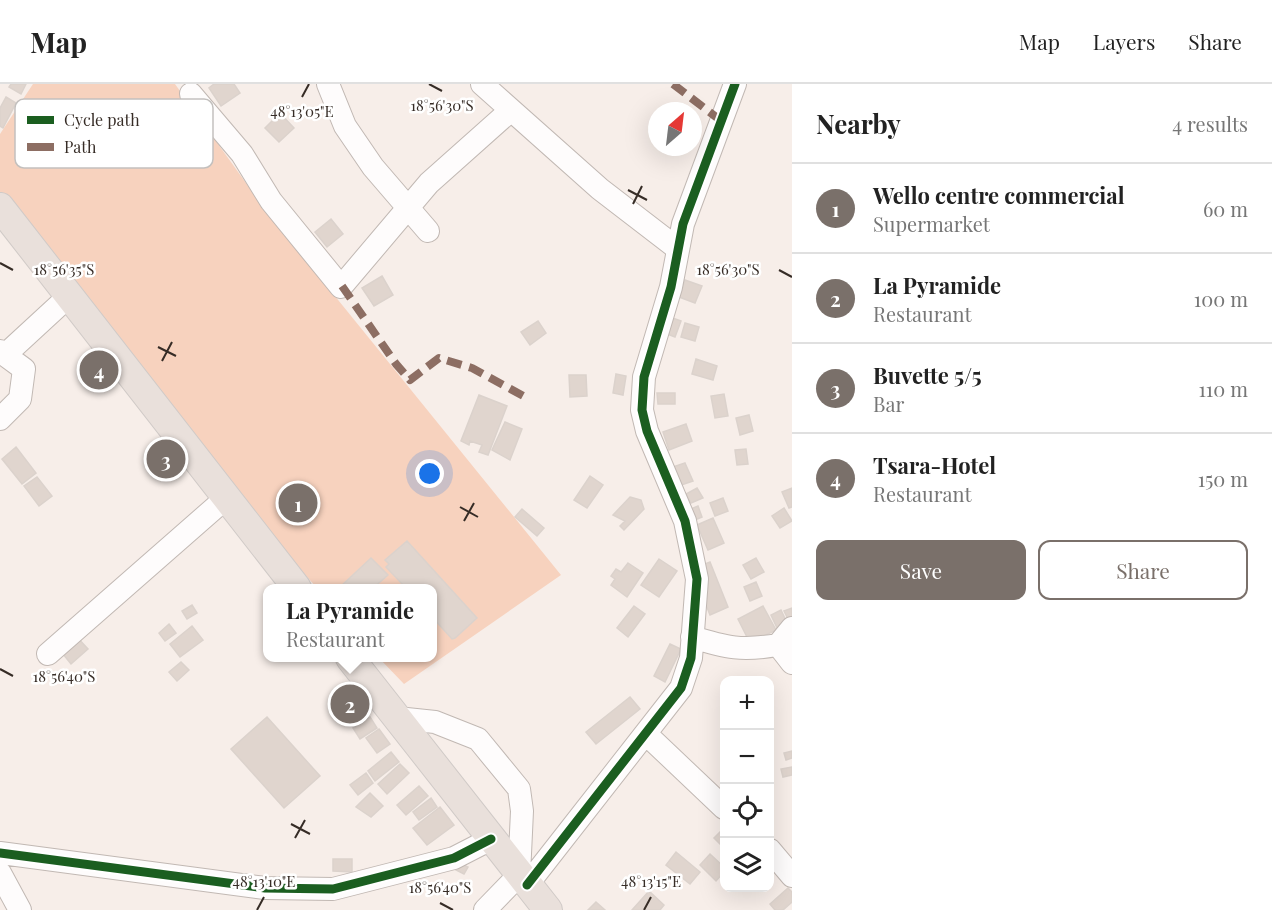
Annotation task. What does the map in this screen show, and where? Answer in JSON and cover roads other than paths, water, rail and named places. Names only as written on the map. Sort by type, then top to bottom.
[{"type":"main road","points":[[0,207],[294,584]]},
{"type":"main road","points":[[354,662],[548,910]]},
{"type":"street","points":[[328,84],[345,126],[373,167],[428,231]]},
{"type":"street","points":[[482,84],[600,189],[678,249]]},
{"type":"street","points":[[485,910],[523,880],[646,734],[681,688],[691,658],[697,579],[685,521],[647,431],[642,410],[644,377],[671,287],[683,224],[735,84]]},
{"type":"street","points":[[190,94],[194,99]]},
{"type":"street","points":[[213,121],[242,154],[271,201],[341,287],[429,183],[511,110]]},
{"type":"street","points":[[0,419],[20,399],[24,369],[2,353],[69,296]]},
{"type":"street","points":[[48,654],[226,498]]},
{"type":"street","points":[[692,637],[729,649],[787,645]]},
{"type":"street","points":[[398,718],[435,722],[478,739],[519,789],[522,811],[523,880]]},
{"type":"street","points":[[646,734],[720,804]]},
{"type":"street","points":[[0,853],[265,888],[333,889],[454,858],[491,839]]},
{"type":"street","points":[[774,855],[792,876]]},
{"type":"street","points":[[0,873],[20,910]]},
{"type":"place","name":"Tsara-Hotel","points":[[99,370]]},
{"type":"place","name":"Buvette 5/5","points":[[166,459]]},
{"type":"place","name":"Wello centre commercial","points":[[298,503]]},
{"type":"place","name":"La Pyramide","points":[[350,704]]}]
